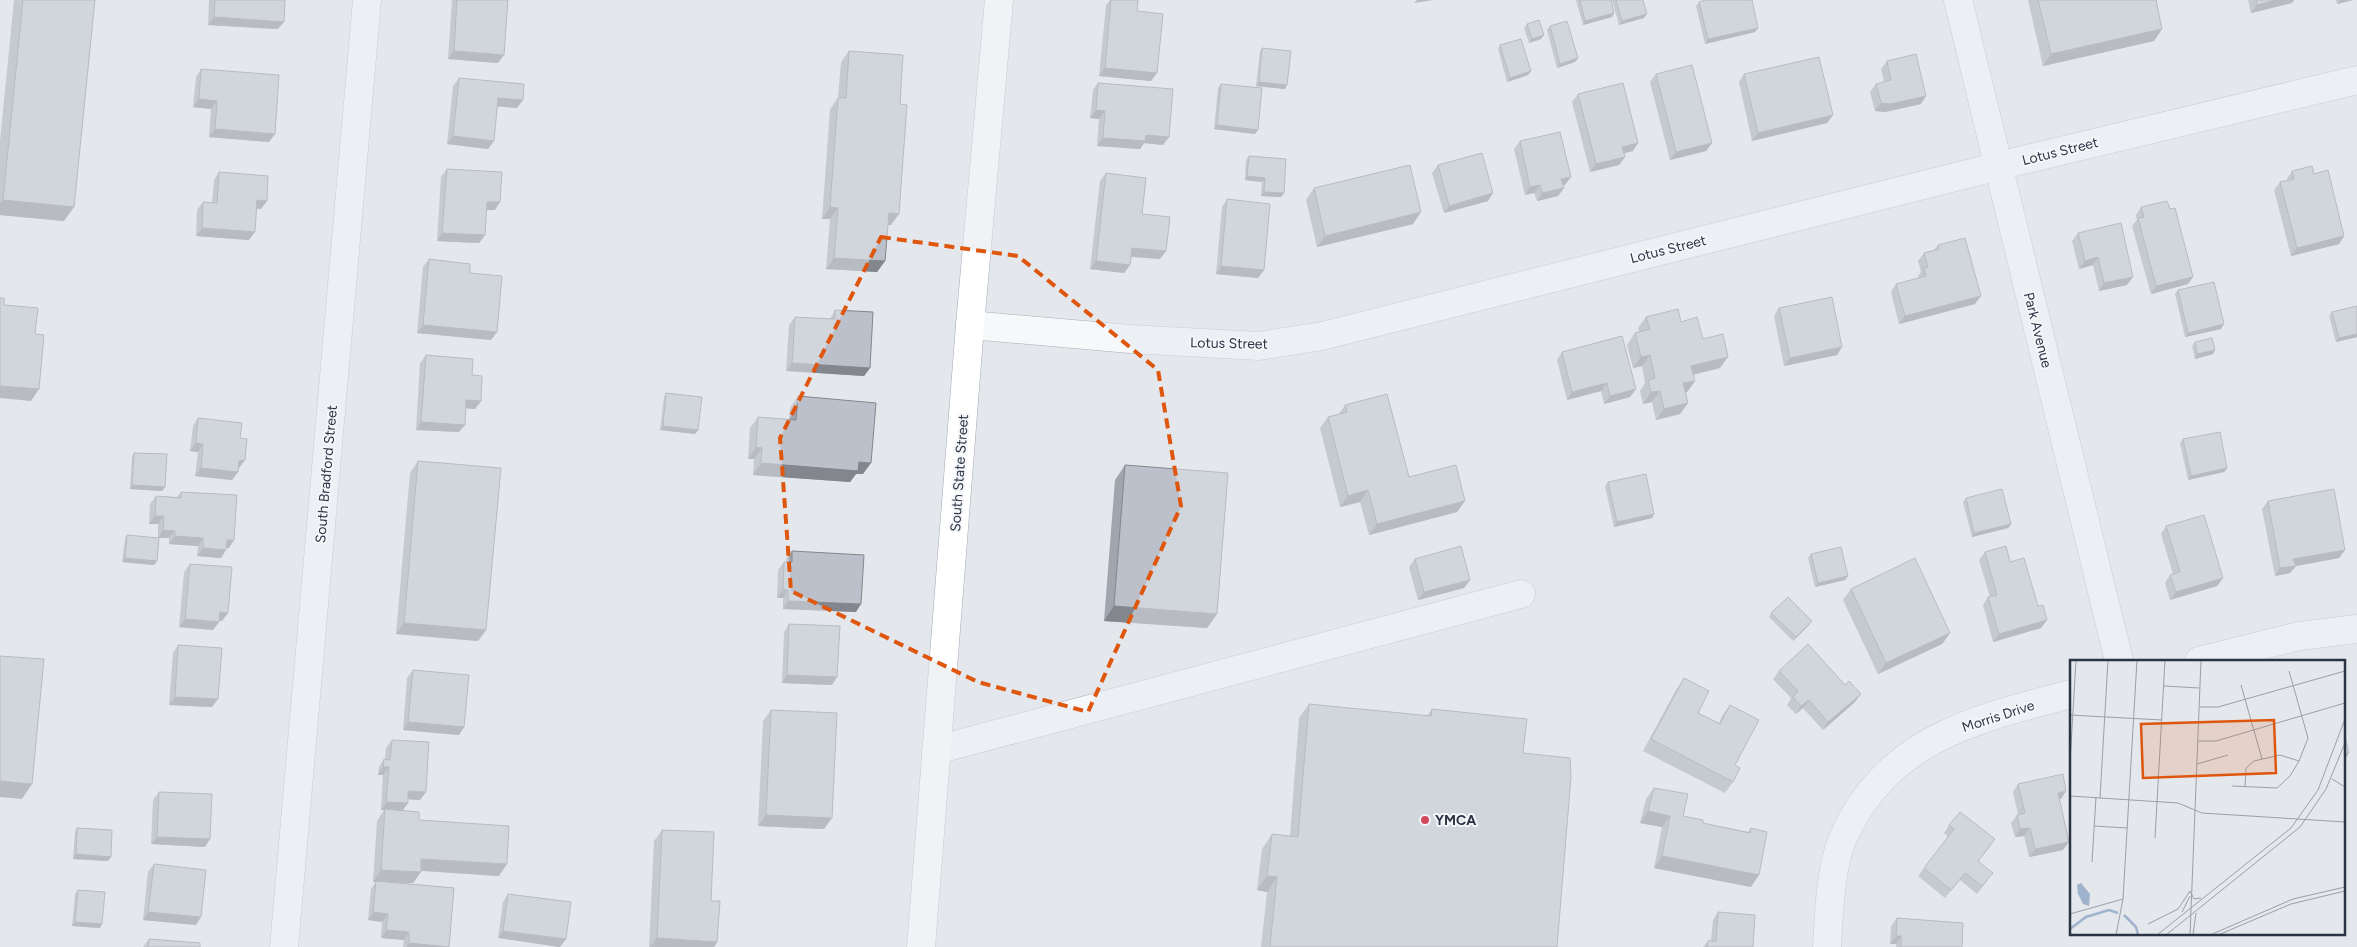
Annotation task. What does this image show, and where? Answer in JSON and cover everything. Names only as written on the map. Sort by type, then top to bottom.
[{"type":"main road","name":"South State Street","points":[[921,947],[970,325],[999,0]]},
{"type":"street","name":"South Bradford Street","points":[[284,947],[367,0]]},
{"type":"street","name":"Park Avenue","points":[[1958,0],[2119,660]]},
{"type":"street","name":"Lotus Street","points":[[970,325],[1130,339],[1259,346],[1282,344],[1322,336],[1998,167],[2357,80]]},
{"type":"street","points":[[936,750],[1521,594]]},
{"type":"street","points":[[2203,660],[2299,636],[2357,629]]},
{"type":"street","name":"Morris Drive","points":[[1827,947],[1831,891],[1843,840],[1864,800],[1897,765],[1929,741],[1981,718],[2070,694]]},
{"type":"highlighted area","points":[[881,237],[1018,256],[1158,370],[1181,506],[1088,712],[978,682],[791,591],[780,438]]},
{"type":"building","points":[[23,0],[95,0],[74,207],[3,200]]},
{"type":"building","points":[[215,0],[285,0],[284,22],[214,17]]},
{"type":"building","points":[[457,0],[508,0],[504,55],[454,51]]},
{"type":"building","points":[[1111,0],[1138,0],[1137,11],[1163,14],[1157,73],[1105,68]]},
{"type":"building","points":[[1580,0],[1611,0],[1614,13],[1585,21]]},
{"type":"building","points":[[1616,0],[1643,0],[1647,14],[1622,21]]},
{"type":"building","points":[[1706,0],[1752,0],[1758,28],[1708,39],[1699,2]]},
{"type":"building","points":[[2038,0],[2156,0],[2162,29],[2051,54]]},
{"type":"building","points":[[2256,0],[2276,0],[2257,5]]},
{"type":"building","points":[[1539,20],[1544,35],[1532,39],[1527,24]]},
{"type":"building","points":[[1567,21],[1578,58],[1560,64],[1550,26]]},
{"type":"building","points":[[1521,39],[1531,71],[1510,78],[1500,45]]},
{"type":"building","points":[[1262,48],[1291,51],[1287,85],[1259,82]]},
{"type":"building","points":[[849,51],[903,55],[900,104],[907,105],[899,214],[889,213],[885,261],[834,258],[838,208],[830,207],[838,98],[846,98]]},
{"type":"building","points":[[1916,54],[1926,96],[1891,104],[1881,103],[1876,84],[1891,80],[1887,61]]},
{"type":"building","points":[[1819,57],[1833,115],[1758,133],[1744,74]]},
{"type":"building","points":[[1692,65],[1712,143],[1676,152],[1656,74]]},
{"type":"building","points":[[201,69],[279,75],[275,134],[215,129],[217,101],[199,99]]},
{"type":"building","points":[[459,78],[524,84],[523,100],[498,98],[494,141],[453,136]]},
{"type":"building","points":[[1098,83],[1173,89],[1169,137],[1146,135],[1145,141],[1103,138],[1105,111],[1096,110]]},
{"type":"building","points":[[1623,83],[1638,143],[1622,147],[1625,157],[1596,164],[1578,94]]},
{"type":"building","points":[[1221,84],[1262,88],[1258,130],[1217,125]]},
{"type":"building","points":[[1560,132],[1571,177],[1561,179],[1564,188],[1542,193],[1540,185],[1530,187],[1520,141]]},
{"type":"building","points":[[1482,153],[1493,193],[1449,206],[1438,165]]},
{"type":"building","points":[[1249,156],[1286,159],[1284,193],[1264,192],[1265,178],[1247,176]]},
{"type":"building","points":[[1410,165],[1421,212],[1325,236],[1314,188]]},
{"type":"building","points":[[2312,166],[2314,174],[2328,170],[2344,236],[2297,248],[2280,182],[2294,179],[2292,171]]},
{"type":"building","points":[[447,169],[502,172],[500,202],[487,202],[485,235],[442,233]]},
{"type":"building","points":[[219,172],[268,176],[267,201],[257,200],[255,232],[202,228],[203,202],[217,203]]},
{"type":"building","points":[[1106,173],[1146,178],[1142,214],[1170,217],[1166,251],[1132,248],[1130,265],[1096,261]]},
{"type":"building","points":[[1227,199],[1270,204],[1264,270],[1221,266]]},
{"type":"building","points":[[2167,201],[2170,209],[2175,208],[2193,277],[2156,286],[2138,218],[2144,217],[2141,207]]},
{"type":"building","points":[[2121,223],[2133,277],[2104,283],[2098,257],[2085,261],[2078,233]]},
{"type":"building","points":[[1965,238],[1981,296],[1905,316],[1896,284],[1926,276],[1924,268],[1928,267],[1924,253],[1939,249],[1938,245]]},
{"type":"building","points":[[429,259],[470,264],[470,273],[502,276],[497,332],[423,325]]},
{"type":"building","points":[[2214,282],[2224,324],[2188,333],[2178,290]]},
{"type":"building","points":[[1832,297],[1842,347],[1790,358],[1779,308]]},
{"type":"building","points":[[0,298],[4,298],[4,305],[38,308],[35,334],[44,335],[39,389],[0,386]]},
{"type":"building","points":[[2357,306],[2357,334],[2339,338],[2332,312]]},
{"type":"building","points":[[1678,309],[1681,322],[1697,317],[1703,339],[1723,334],[1728,357],[1691,366],[1695,381],[1683,383],[1688,403],[1664,409],[1660,391],[1651,392],[1648,380],[1655,378],[1650,355],[1641,357],[1635,333],[1650,329],[1646,317]]},
{"type":"building","points":[[835,310],[873,312],[870,368],[792,363],[795,317],[835,319]]},
{"type":"building","points":[[1622,336],[1636,389],[1610,396],[1607,383],[1572,392],[1562,352]]},
{"type":"building","points":[[2212,338],[2215,350],[2197,354],[2195,342]]},
{"type":"building","points":[[426,355],[473,359],[472,375],[482,376],[481,401],[466,400],[465,425],[421,422]]},
{"type":"building","points":[[666,393],[702,397],[698,430],[663,426]]},
{"type":"building","points":[[1387,394],[1409,477],[1456,465],[1465,501],[1377,524],[1368,490],[1348,496],[1328,417],[1347,412],[1345,405]]},
{"type":"building","points":[[798,396],[876,403],[871,463],[859,462],[858,471],[761,463],[762,448],[756,447],[758,417],[796,420]]},
{"type":"building","points":[[198,418],[242,423],[240,438],[247,439],[245,460],[239,461],[238,472],[201,468],[203,444],[196,443]]},
{"type":"building","points":[[2220,432],[2227,468],[2191,476],[2183,439]]},
{"type":"building","points":[[134,453],[167,454],[165,487],[132,485]]},
{"type":"building","points":[[418,461],[501,468],[486,630],[404,623]]},
{"type":"building","points":[[1125,465],[1228,473],[1217,614],[1114,606]]},
{"type":"building","points":[[1646,474],[1654,514],[1617,522],[1608,482]]},
{"type":"building","points":[[2002,489],[2011,524],[1974,533],[1966,498]]},
{"type":"building","points":[[2334,489],[2345,550],[2293,559],[2296,566],[2280,568],[2268,501]]},
{"type":"building","points":[[181,492],[237,495],[234,540],[227,540],[226,550],[203,548],[203,538],[175,536],[175,531],[163,530],[164,516],[155,516],[156,496],[181,498]]},
{"type":"building","points":[[2204,515],[2223,578],[2176,592],[2170,575],[2180,572],[2166,526]]},
{"type":"building","points":[[127,535],[159,538],[157,561],[125,558]]},
{"type":"building","points":[[1461,546],[1470,580],[1424,592],[1415,559]]},
{"type":"building","points":[[2006,546],[2010,562],[2024,558],[2038,606],[2043,605],[2047,620],[1999,634],[1988,597],[1997,595],[1985,552]]},
{"type":"building","points":[[1841,547],[1848,576],[1818,583],[1811,554]]},
{"type":"building","points":[[792,551],[864,555],[861,604],[788,601],[788,590],[783,590],[784,562],[792,562]]},
{"type":"building","points":[[1915,558],[1950,633],[1886,663],[1851,589]]},
{"type":"building","points":[[190,564],[232,567],[228,613],[220,612],[219,622],[185,619]]},
{"type":"building","points":[[1788,597],[1812,621],[1796,637],[1771,613]]},
{"type":"building","points":[[789,624],[840,626],[837,677],[787,675]]},
{"type":"building","points":[[1808,644],[1845,685],[1849,681],[1861,694],[1828,722],[1809,700],[1801,706],[1793,697],[1798,691],[1779,671]]},
{"type":"building","points":[[178,645],[222,648],[218,699],[175,697]]},
{"type":"building","points":[[0,656],[44,659],[32,784],[0,781]]},
{"type":"building","points":[[413,670],[469,675],[464,727],[408,722]]},
{"type":"building","points":[[1684,678],[1709,691],[1698,713],[1720,724],[1730,705],[1759,720],[1735,765],[1740,768],[1733,782],[1651,739]]},
{"type":"building","name":"YMCA","points":[[1309,704],[1431,716],[1432,709],[1527,719],[1523,753],[1570,758],[1571,777],[1557,947],[1270,947],[1277,877],[1267,876],[1272,834],[1298,837]]},
{"type":"building","points":[[771,710],[837,713],[832,818],[766,815]]},
{"type":"building","points":[[2344,733],[2349,753],[2344,754]]},
{"type":"building","points":[[392,740],[429,742],[426,792],[408,791],[408,803],[386,802],[389,767],[383,767],[384,759],[390,760]]},
{"type":"building","points":[[2063,774],[2066,791],[2058,793],[2069,842],[2035,849],[2030,828],[2020,829],[2017,815],[2025,813],[2018,784]]},
{"type":"building","points":[[1654,788],[1688,794],[1683,816],[1703,820],[1703,823],[1750,833],[1751,828],[1767,832],[1759,875],[1662,856],[1670,816],[1648,811]]},
{"type":"building","points":[[159,792],[212,794],[210,839],[157,837]]},
{"type":"building","points":[[385,809],[419,812],[419,820],[509,826],[507,864],[421,859],[421,872],[381,870]]},
{"type":"building","points":[[1960,812],[1995,839],[1978,861],[1993,873],[1982,886],[1965,873],[1951,890],[1924,868],[1954,829],[1949,825]]},
{"type":"building","points":[[77,828],[112,830],[111,857],[76,854]]},
{"type":"building","points":[[662,830],[714,832],[711,901],[720,901],[717,942],[657,938]]},
{"type":"building","points":[[154,864],[206,870],[201,917],[148,912]]},
{"type":"building","points":[[376,881],[454,888],[449,947],[409,943],[409,932],[386,930],[388,914],[373,912]]},
{"type":"building","points":[[78,890],[105,892],[102,924],[75,922]]},
{"type":"building","points":[[508,894],[571,902],[566,939],[503,931]]},
{"type":"building","points":[[1718,912],[1755,915],[1753,947],[1707,947],[1708,941],[1716,941]]},
{"type":"building","points":[[1897,918],[1963,923],[1962,947],[1901,947],[1901,936],[1896,936]]},
{"type":"building","points":[[149,939],[200,943],[200,947],[148,947]]},
{"type":"place","name":"YMCA","points":[[1425,820]]}]
